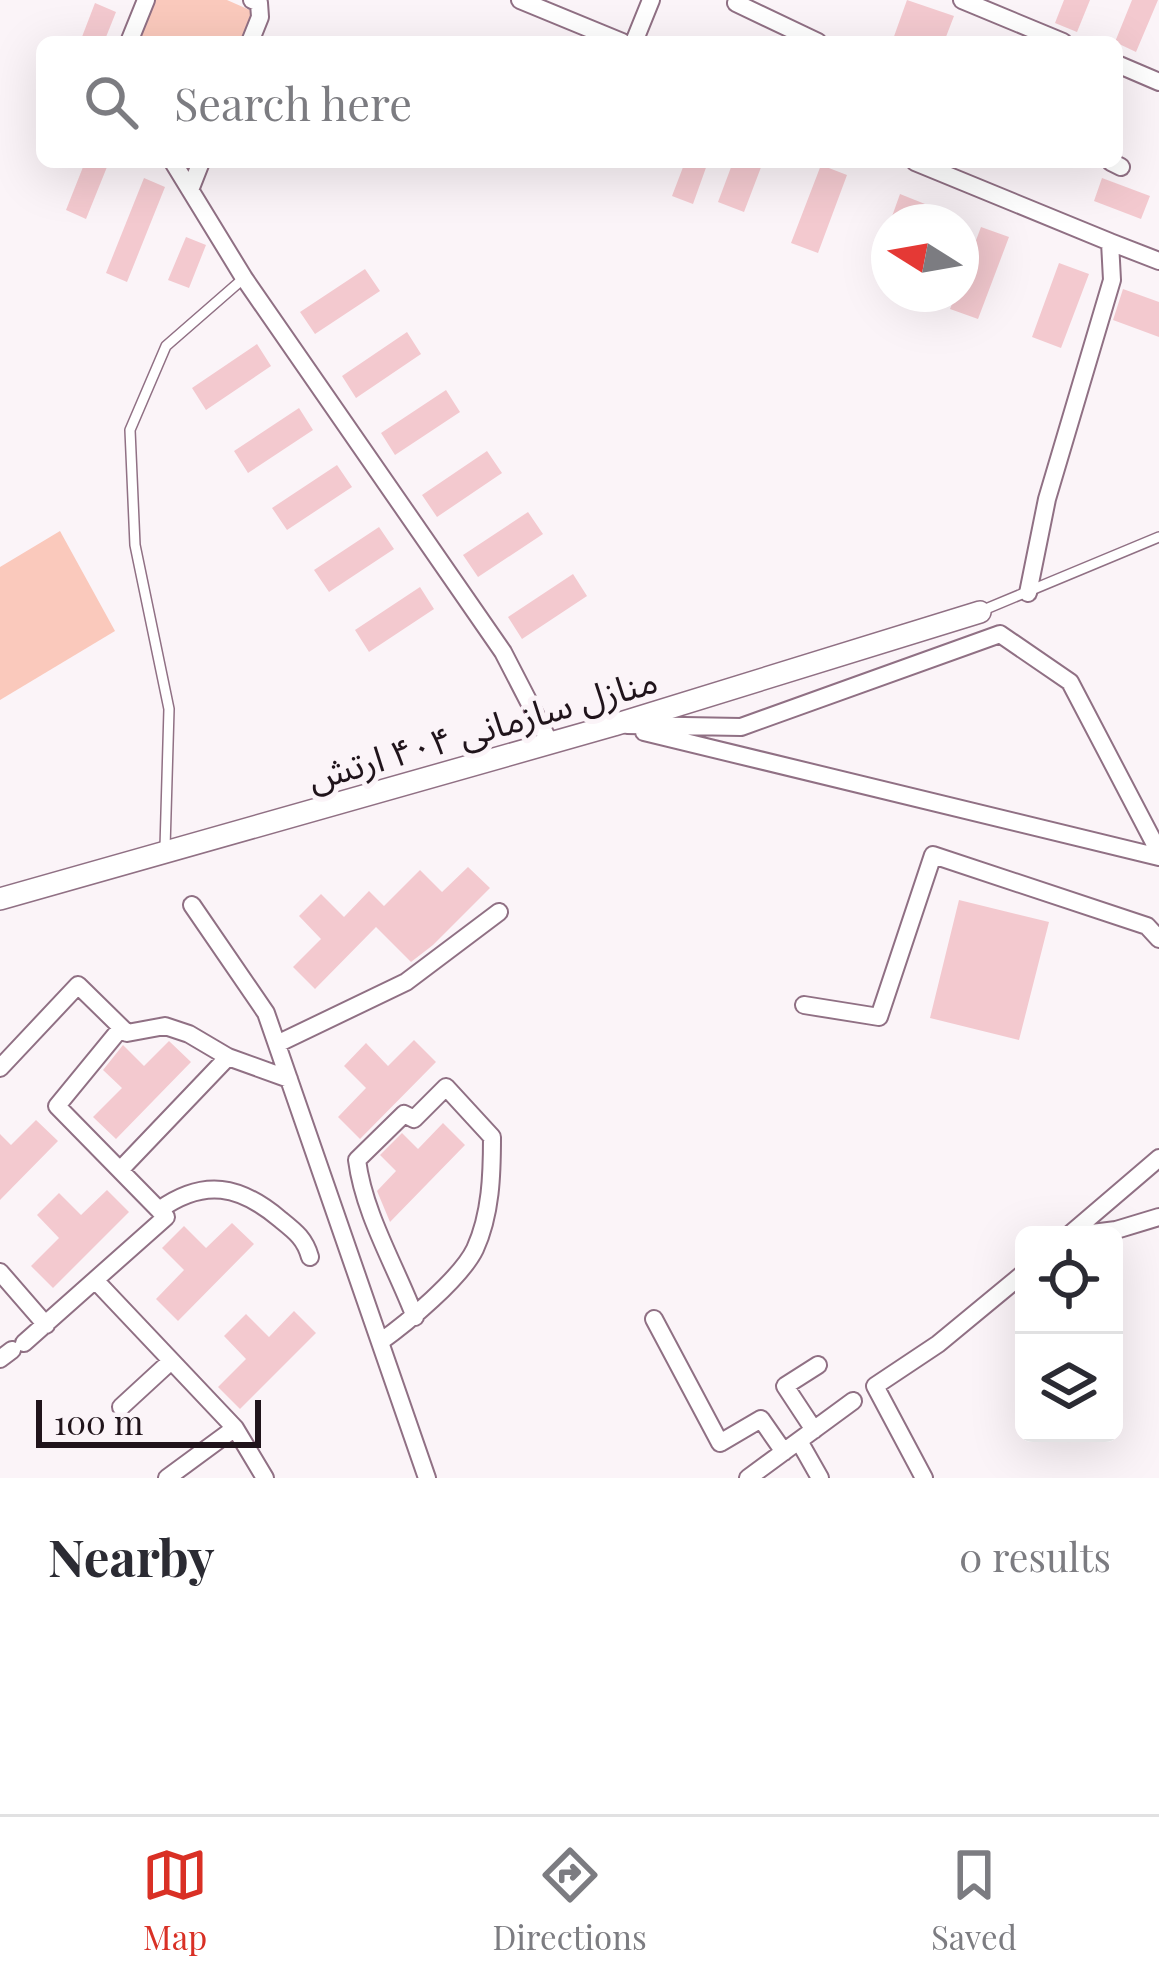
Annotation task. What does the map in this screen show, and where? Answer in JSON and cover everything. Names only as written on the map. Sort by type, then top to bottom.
[{"type":"street","points":[[132,36],[146,0]]},
{"type":"street","points":[[252,0],[260,3],[252,36]]},
{"type":"street","points":[[520,0],[607,36]]},
{"type":"street","points":[[636,36],[651,0]]},
{"type":"street","points":[[962,0],[1049,36]]},
{"type":"street","points":[[736,3],[805,36]]},
{"type":"street","points":[[1123,67],[1159,82]]},
{"type":"street","points":[[177,168],[244,278],[503,652],[550,743]]},
{"type":"street","points":[[190,190],[199,168]]},
{"type":"street","points":[[942,168],[1159,261]]},
{"type":"street","points":[[1028,593],[1047,499],[1112,280],[1111,242]]},
{"type":"street","name":"منازل سازمانی ۴۰۴ ارتش","points":[[0,898],[550,743],[980,612]]},
{"type":"street","points":[[614,724],[741,727],[1000,634],[1070,682],[1159,855]]},
{"type":"street","points":[[614,724],[1159,855]]},
{"type":"street","points":[[804,1004],[879,1017],[933,855],[1147,926],[1159,939]]},
{"type":"street","points":[[193,905],[266,1013],[427,1478]]},
{"type":"street","points":[[277,1044],[406,982],[499,912]]},
{"type":"street","points":[[0,1068],[78,986],[127,1033],[165,1026],[189,1034],[227,1058],[289,1079]]},
{"type":"street","points":[[12,1350],[166,1216],[57,1106],[121,1028]]},
{"type":"street","points":[[122,1168],[227,1058]]},
{"type":"street","points":[[380,1342],[415,1317],[474,1251],[492,1186],[492,1136],[446,1087],[414,1119],[404,1114],[357,1160],[362,1196],[415,1317]]},
{"type":"street","points":[[1082,1226],[1159,1158]]},
{"type":"street","points":[[159,1210],[181,1195],[232,1190],[268,1210],[306,1241],[310,1257]]},
{"type":"street","points":[[1123,1228],[1159,1217]]},
{"type":"street","points":[[0,1273],[46,1324]]},
{"type":"street","points":[[95,1280],[235,1429],[265,1478]]},
{"type":"street","points":[[924,1478],[875,1385],[938,1344],[1015,1280]]},
{"type":"street","points":[[654,1319],[720,1443],[760,1419],[799,1441]]},
{"type":"street","points":[[121,1407],[171,1361]]},
{"type":"street","points":[[818,1365],[784,1386],[799,1441],[820,1478]]},
{"type":"street","points":[[752,1477],[853,1401]]},
{"type":"street","points":[[167,1478],[235,1429]]},
{"type":"lane","points":[[165,854],[169,709],[135,545],[130,430],[166,346],[244,278]]},
{"type":"lane","points":[[980,612],[1159,536]]},
{"type":"shaded area","points":[[153,0],[227,0],[252,11],[242,36],[139,36]]},
{"type":"shaded area","points":[[60,531],[115,631],[0,700],[0,567]]},
{"type":"building","points":[[907,0],[954,16],[946,36],[894,36]]},
{"type":"building","points":[[1064,0],[1090,0],[1077,32],[1055,23]]},
{"type":"building","points":[[1132,0],[1158,0],[1136,52],[1123,46],[1123,36],[1117,36]]},
{"type":"building","points":[[95,3],[116,12],[106,36],[82,36]]},
{"type":"building","points":[[83,168],[107,168],[86,219],[66,210]]},
{"type":"building","points":[[683,168],[706,168],[693,204],[672,196]]},
{"type":"building","points":[[731,168],[761,168],[744,212],[718,202]]},
{"type":"building","points":[[820,168],[847,175],[818,253],[791,243]]},
{"type":"building","points":[[144,178],[165,187],[127,282],[106,273]]},
{"type":"building","points":[[1102,178],[1150,196],[1141,219],[1094,201]]},
{"type":"building","points":[[900,194],[925,204],[896,204]]},
{"type":"building","points":[[981,227],[1009,237],[978,319],[958,312],[979,312]]},
{"type":"building","points":[[186,237],[206,245],[189,288],[168,280]]},
{"type":"building","points":[[1059,263],[1089,274],[1061,348],[1032,337]]},
{"type":"building","points":[[365,269],[380,291],[315,334],[300,312]]},
{"type":"building","points":[[1123,289],[1159,302],[1159,337],[1113,320]]},
{"type":"building","points":[[407,332],[421,354],[356,398],[342,376]]},
{"type":"building","points":[[257,344],[271,366],[206,410],[192,388]]},
{"type":"building","points":[[446,390],[460,412],[395,455],[381,433]]},
{"type":"building","points":[[299,408],[313,430],[248,473],[234,451]]},
{"type":"building","points":[[487,451],[502,473],[437,517],[422,495]]},
{"type":"building","points":[[337,465],[352,487],[287,530],[272,508]]},
{"type":"building","points":[[528,512],[543,534],[478,577],[463,555]]},
{"type":"building","points":[[379,527],[394,549],[329,592],[314,570]]},
{"type":"building","points":[[573,574],[587,596],[522,639],[508,617]]},
{"type":"building","points":[[420,587],[434,609],[369,652],[355,630]]},
{"type":"building","points":[[468,867],[490,888],[411,962],[376,927],[315,989],[293,967],[321,939],[299,916],[321,894],[344,917],[369,891],[384,906],[420,870],[442,892]]},
{"type":"building","points":[[959,900],[1049,922],[1019,1040],[930,1018]]},
{"type":"building","points":[[414,1040],[436,1062],[360,1139],[338,1117],[366,1088],[344,1066],[366,1043],[388,1066]]},
{"type":"building","points":[[169,1041],[191,1062],[116,1139],[93,1117],[122,1088],[103,1070],[123,1045],[144,1066]]},
{"type":"building","points":[[36,1120],[58,1141],[0,1200],[0,1134],[11,1145]]},
{"type":"building","points":[[443,1123],[465,1145],[390,1222],[377,1191],[396,1171],[380,1155],[402,1133],[418,1149]]},
{"type":"building","points":[[107,1190],[129,1212],[53,1288],[31,1266],[59,1238],[37,1215],[59,1193],[81,1215]]},
{"type":"building","points":[[232,1223],[254,1244],[178,1321],[156,1299],[184,1270],[162,1248],[184,1226],[206,1248]]},
{"type":"building","points":[[294,1311],[316,1333],[240,1409],[218,1387],[246,1359],[224,1336],[246,1314],[269,1337]]}]
